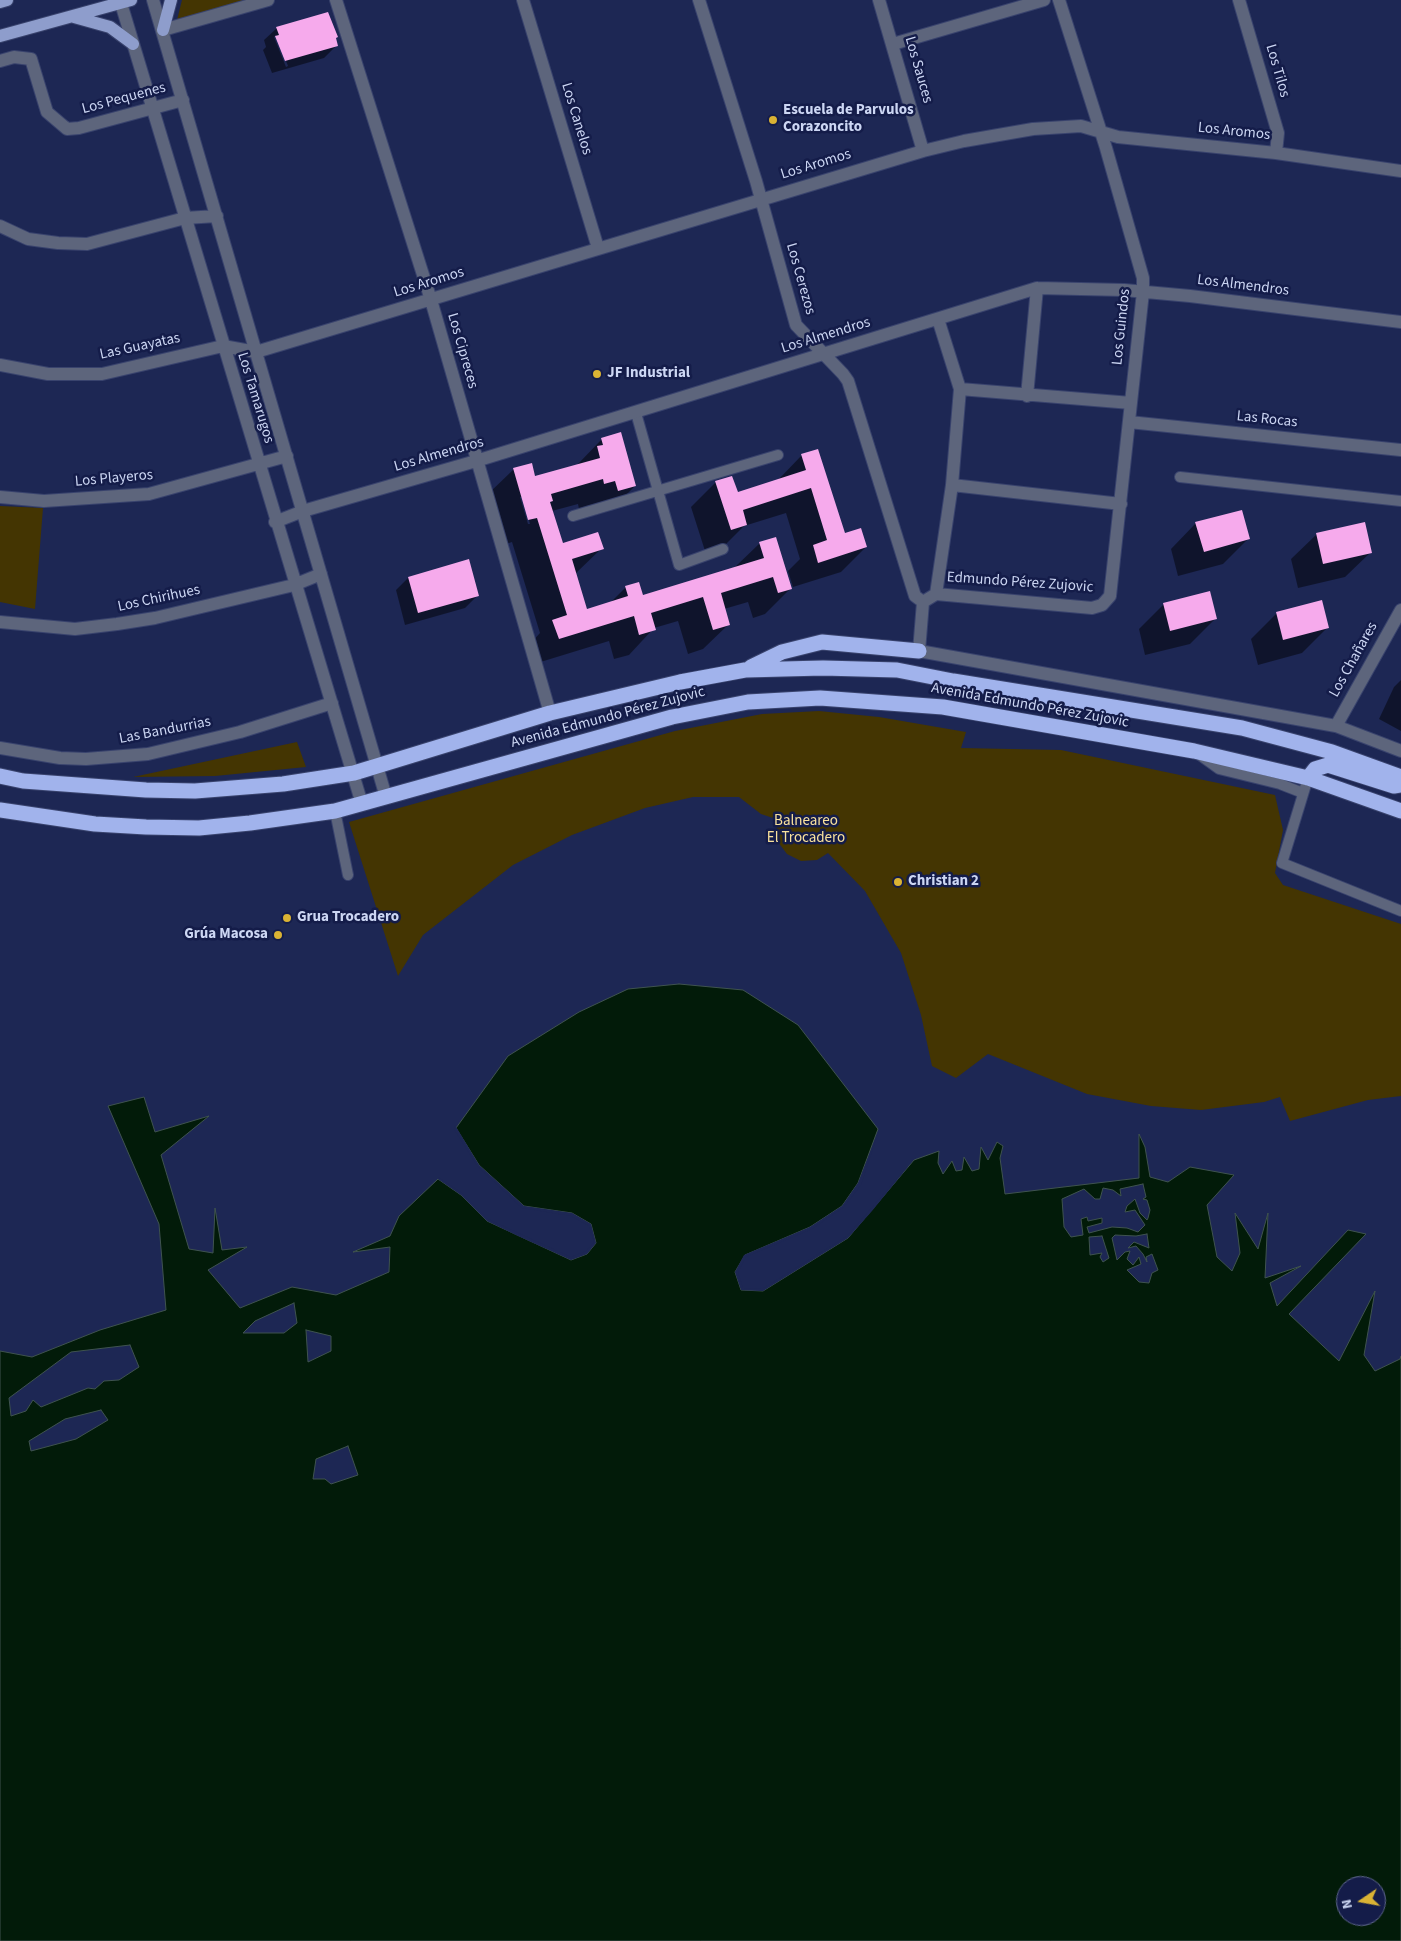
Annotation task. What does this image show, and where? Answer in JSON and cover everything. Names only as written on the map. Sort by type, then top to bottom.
[{"type":"highway","points":[[745,670],[782,652],[822,642],[919,651]]},
{"type":"highway","name":"Avenida Edmundo Pérez Zujovic","points":[[0,776],[23,781],[113,789],[195,791],[283,784],[354,773],[550,714],[680,682],[745,670],[823,668],[897,670],[963,683],[1242,728],[1332,752],[1401,777]]},
{"type":"highway","name":"Avenida Edmundo Pérez Zujovic","points":[[0,810],[95,824],[198,828],[335,811],[672,716],[748,702],[810,698],[943,707],[1194,751],[1308,778],[1401,811]]},
{"type":"highway","points":[[1308,778],[1315,769],[1328,765],[1394,786],[1401,785]]},
{"type":"main road","points":[[0,2],[7,0]]},
{"type":"main road","points":[[162,30],[171,0]]},
{"type":"main road","points":[[0,36],[124,1]]},
{"type":"main road","points":[[72,16],[101,23],[133,44]]},
{"type":"street","name":"Los Tamarugos","points":[[153,0],[386,797]]},
{"type":"street","points":[[162,30],[268,0]]},
{"type":"street","name":"Los Cipreces","points":[[336,0],[431,300],[550,714]]},
{"type":"street","name":"Los Canelos","points":[[523,0],[598,248]]},
{"type":"street","name":"Los Cerezos","points":[[699,0],[761,199],[796,325],[848,381],[915,596],[923,602]]},
{"type":"street","name":"Los Sauces","points":[[879,0],[923,151]]},
{"type":"street","points":[[893,44],[1044,0]]},
{"type":"street","name":"Los Guindos","points":[[1058,0],[1100,132],[1143,278],[1110,596],[1102,605]]},
{"type":"street","name":"Los Tilos","points":[[1239,0],[1278,133],[1276,153]]},
{"type":"street","name":"Los Tamarugos","points":[[124,1],[133,44],[222,346],[362,804]]},
{"type":"street","name":"Los Pequenes","points":[[0,61],[14,57],[31,58],[47,112],[67,129],[79,128],[183,100]]},
{"type":"street","name":"Los Aromos","points":[[256,352],[923,151],[964,140],[1033,129],[1081,126],[1118,137],[1276,153],[1401,171]]},
{"type":"street","points":[[0,226],[28,238],[58,243],[87,244],[185,218],[217,216]]},
{"type":"street","points":[[1027,396],[1037,288]]},
{"type":"street","name":"Los Almendros","points":[[276,522],[302,511],[636,413],[1037,288],[1143,292],[1401,322]]},
{"type":"street","points":[[938,319],[960,389],[952,485],[936,594],[923,602],[919,651],[1336,726],[1401,751]]},
{"type":"street","name":"Las Guayatas","points":[[0,365],[48,374],[102,374],[222,346],[256,352]]},
{"type":"street","points":[[960,389],[1027,396],[1131,403]]},
{"type":"street","name":"Las Rocas","points":[[1129,422],[1401,450]]},
{"type":"street","name":"Los Playeros","points":[[0,497],[44,500],[108,498],[149,494],[287,456]]},
{"type":"street","points":[[952,485],[1120,504]]},
{"type":"street","name":"Los Chirihues","points":[[0,622],[75,629],[117,624],[155,618],[294,584],[321,574]]},
{"type":"street","name":"Edmundo Pérez Zujovic","points":[[936,594],[1092,608],[1102,605]]},
{"type":"street","name":"Los Chañares","points":[[1336,726],[1401,610]]},
{"type":"street","name":"Las Bandurrias","points":[[0,748],[60,758],[86,759],[148,754],[240,732],[332,703]]},
{"type":"lane","points":[[636,413],[660,490],[679,565],[723,549]]},
{"type":"lane","points":[[573,516],[778,455]]},
{"type":"lane","points":[[1180,477],[1401,501]]},
{"type":"lane","points":[[1194,751],[1219,768],[1280,784],[1303,793]]},
{"type":"lane","points":[[1308,778],[1282,863],[1401,911]]},
{"type":"lane","points":[[335,811],[348,875]]},
{"type":"green space","points":[[182,0],[249,0],[176,24]]},
{"type":"green space","points":[[0,506],[43,508],[35,609],[0,602]]},
{"type":"green space","name":"Balneareo El Trocadero","points":[[819,711],[879,717],[966,732],[961,748],[1061,750],[1275,795],[1283,830],[1275,873],[1283,885],[1401,924],[1401,1096],[1368,1100],[1290,1121],[1280,1097],[1264,1102],[1201,1110],[1151,1106],[1087,1094],[988,1054],[956,1078],[932,1066],[921,1015],[901,953],[865,891],[828,853],[817,860],[801,861],[787,854],[778,842],[776,819],[761,814],[739,797],[693,797],[645,808],[572,835],[513,865],[423,935],[398,976],[349,822],[675,731],[762,714]]},
{"type":"green space","points":[[297,742],[306,767],[215,776],[133,777]]},
{"type":"shaded area","points":[[679,984],[743,990],[798,1025],[878,1129],[858,1183],[842,1206],[810,1227],[745,1255],[735,1272],[741,1290],[763,1291],[848,1238],[914,1160],[939,1151],[938,1163],[943,1174],[952,1161],[956,1171],[962,1170],[964,1157],[972,1171],[979,1169],[981,1147],[988,1160],[997,1142],[1003,1146],[1000,1158],[1005,1194],[1139,1178],[1139,1134],[1145,1147],[1150,1177],[1168,1182],[1190,1167],[1234,1175],[1207,1205],[1217,1257],[1232,1271],[1240,1253],[1235,1213],[1258,1249],[1268,1213],[1265,1278],[1301,1266],[1270,1283],[1277,1306],[1348,1230],[1366,1234],[1289,1314],[1339,1361],[1375,1291],[1364,1355],[1375,1371],[1400,1359],[1401,1356],[1401,1941],[0,1941],[0,1351],[32,1357],[100,1330],[166,1310],[159,1224],[108,1106],[144,1097],[155,1132],[209,1116],[161,1155],[189,1249],[213,1253],[215,1208],[222,1250],[247,1247],[208,1270],[240,1308],[292,1287],[336,1295],[389,1272],[390,1247],[353,1252],[390,1236],[399,1216],[438,1179],[461,1195],[487,1221],[571,1260],[587,1254],[596,1243],[591,1224],[572,1213],[524,1206],[479,1165],[456,1128],[508,1056],[579,1012],[628,989]],"holes":[[[1143,1184],[1146,1197],[1143,1199],[1147,1200],[1150,1210],[1147,1220],[1140,1213],[1135,1199],[1127,1206],[1125,1212],[1135,1210],[1145,1225],[1138,1232],[1127,1228],[1112,1227],[1089,1233],[1087,1227],[1102,1223],[1102,1218],[1088,1221],[1087,1217],[1081,1219],[1083,1235],[1071,1237],[1064,1227],[1062,1199],[1084,1189],[1095,1199],[1100,1199],[1103,1188],[1113,1190],[1121,1196],[1120,1189]],[[1147,1234],[1149,1248],[1134,1242],[1128,1248],[1136,1246],[1147,1262],[1146,1257],[1152,1254],[1158,1270],[1152,1273],[1149,1283],[1139,1282],[1127,1270],[1141,1264],[1139,1257],[1133,1265],[1127,1259],[1130,1251],[1125,1252],[1117,1260],[1112,1238],[1115,1235],[1136,1236]],[[1102,1236],[1109,1258],[1103,1262],[1100,1257],[1102,1253],[1090,1255],[1089,1237]],[[294,1303],[297,1323],[284,1333],[243,1333],[255,1321]],[[306,1330],[331,1336],[331,1351],[308,1362]],[[130,1345],[139,1367],[119,1380],[104,1381],[95,1389],[88,1388],[41,1407],[33,1400],[26,1411],[11,1416],[9,1398],[71,1352]],[[101,1410],[108,1420],[76,1439],[31,1451],[29,1441],[65,1419]],[[348,1446],[358,1475],[331,1484],[325,1479],[313,1479],[316,1459]]]},
{"type":"pier","points":[[455,1125],[479,1165],[524,1206],[572,1213],[591,1224],[596,1243],[587,1254],[571,1260],[487,1221],[461,1195],[438,1179],[438,1177],[462,1193],[488,1219],[571,1257],[586,1251],[594,1242],[589,1226],[571,1216],[522,1208],[477,1166],[454,1129]]},
{"type":"pier","points":[[880,1127],[861,1185],[844,1207],[812,1229],[746,1257],[738,1272],[743,1288],[762,1289],[847,1236],[916,1157],[872,1211],[848,1238],[763,1291],[741,1290],[735,1272],[744,1255],[810,1227],[842,1206],[858,1183]]},
{"type":"building","points":[[328,12],[338,37],[336,38],[338,46],[285,61],[275,36],[279,35],[276,27]]},
{"type":"building","points":[[621,432],[636,486],[618,491],[615,481],[604,484],[603,479],[551,494],[553,501],[550,502],[563,543],[598,532],[604,549],[572,559],[587,609],[628,596],[625,586],[639,582],[643,595],[764,558],[759,542],[776,537],[792,589],[778,593],[773,577],[721,593],[730,625],[713,630],[703,597],[651,613],[656,630],[639,635],[634,616],[559,639],[552,620],[567,615],[537,518],[528,520],[513,468],[532,463],[535,476],[600,458],[597,446],[603,445],[601,438]]},
{"type":"building","points":[[818,449],[845,533],[861,528],[867,547],[818,563],[813,545],[827,540],[811,488],[743,510],[747,525],[731,530],[715,481],[732,476],[738,492],[806,470],[801,454]]},
{"type":"building","points":[[1242,510],[1250,539],[1204,552],[1195,522]]},
{"type":"building","points":[[1365,522],[1372,553],[1323,564],[1316,533]]},
{"type":"building","points":[[469,559],[479,596],[418,613],[408,577]]},
{"type":"building","points":[[1210,591],[1217,619],[1170,631],[1163,603]]},
{"type":"building","points":[[1322,600],[1329,628],[1283,640],[1276,612]]},
{"type":"place","name":"Escuela de Parvulos Corazoncito","points":[[773,120]]},
{"type":"place","name":"JF Industrial","points":[[597,374]]},
{"type":"place","name":"Christian 2","points":[[898,882]]},
{"type":"place","name":"Grua Trocadero","points":[[287,918]]},
{"type":"place","name":"Grúa Macosa","points":[[278,935]]}]
